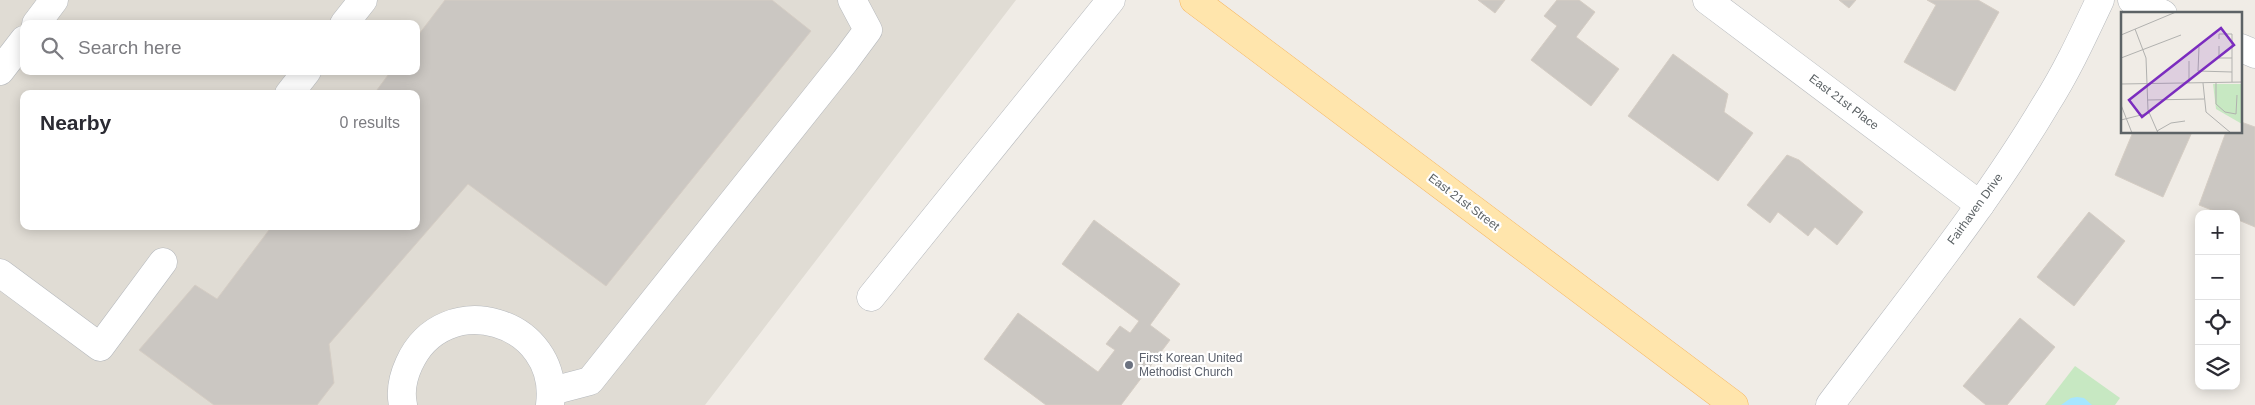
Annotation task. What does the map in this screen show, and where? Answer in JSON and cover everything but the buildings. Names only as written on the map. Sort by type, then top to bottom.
[{"type":"main road","name":"East 21st Street","points":[[1194,0],[1734,405]]},
{"type":"street","points":[[39,20],[54,0]]},
{"type":"street","points":[[347,20],[363,0]]},
{"type":"street","points":[[403,405],[404,375],[414,354],[429,336],[450,324],[473,320],[496,322],[510,328],[518,332],[535,347],[547,368],[551,398],[590,381],[868,30],[852,0]]},
{"type":"street","points":[[871,297],[1111,0]]},
{"type":"street","name":"East 21st Place","points":[[1707,0],[1980,205]]},
{"type":"street","name":"Fairhaven Drive","points":[[1830,405],[1980,205],[2047,104],[2100,0]]},
{"type":"street","points":[[2132,0],[2159,12]]},
{"type":"street","points":[[0,71],[20,45]]},
{"type":"street","points":[[2242,48],[2255,54]]},
{"type":"street","points":[[293,90],[304,75]]},
{"type":"street","points":[[10,281],[100,347],[163,262]]},
{"type":"shaded area","points":[[0,0],[1016,0],[705,405],[0,405]]},
{"type":"green space","points":[[2075,366],[2120,398],[2115,405],[2045,405]]},
{"type":"water","points":[[2071,398],[2084,398],[2092,405],[2061,405]]},
{"type":"place","name":"First Korean United Methodist Church","points":[[1129,365]]}]
